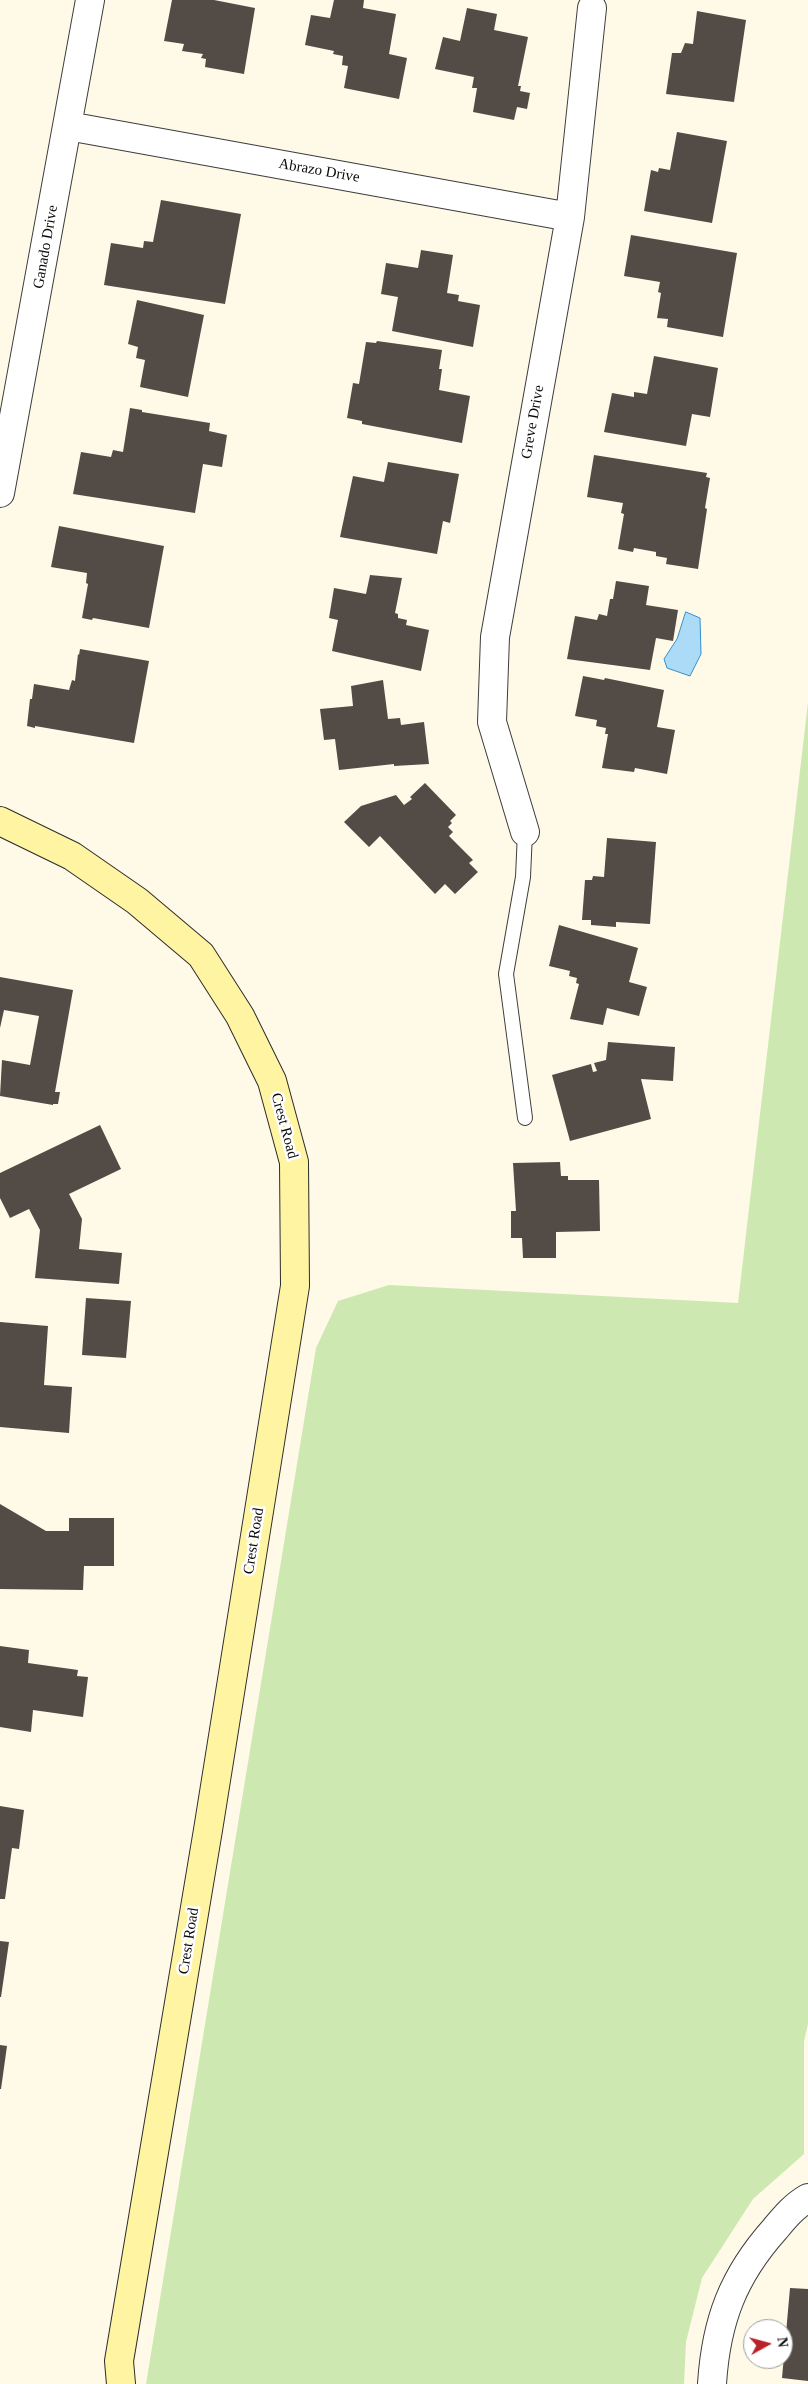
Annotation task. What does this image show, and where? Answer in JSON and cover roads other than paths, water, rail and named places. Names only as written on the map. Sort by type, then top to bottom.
[{"type":"street","name":"Ganado Drive","points":[[0,493],[90,0]]},
{"type":"street","name":"Greve Drive","points":[[525,832],[492,722],[495,637],[570,216],[592,8]]},
{"type":"street","name":"Abrazo Drive","points":[[68,126],[570,216]]},
{"type":"street","name":"Crest Road","points":[[0,821],[72,856],[137,901],[201,955],[240,1016],[272,1082],[294,1162],[295,1286],[209,1821],[119,2361],[120,2384]]},
{"type":"street","points":[[712,2384],[714,2350],[726,2306],[754,2252],[795,2206],[808,2198]]},
{"type":"lane","points":[[525,832],[523,877],[506,974],[525,1118]]},
{"type":"water","points":[[686,612],[700,618],[701,654],[690,676],[667,668],[664,659],[677,639]]}]
